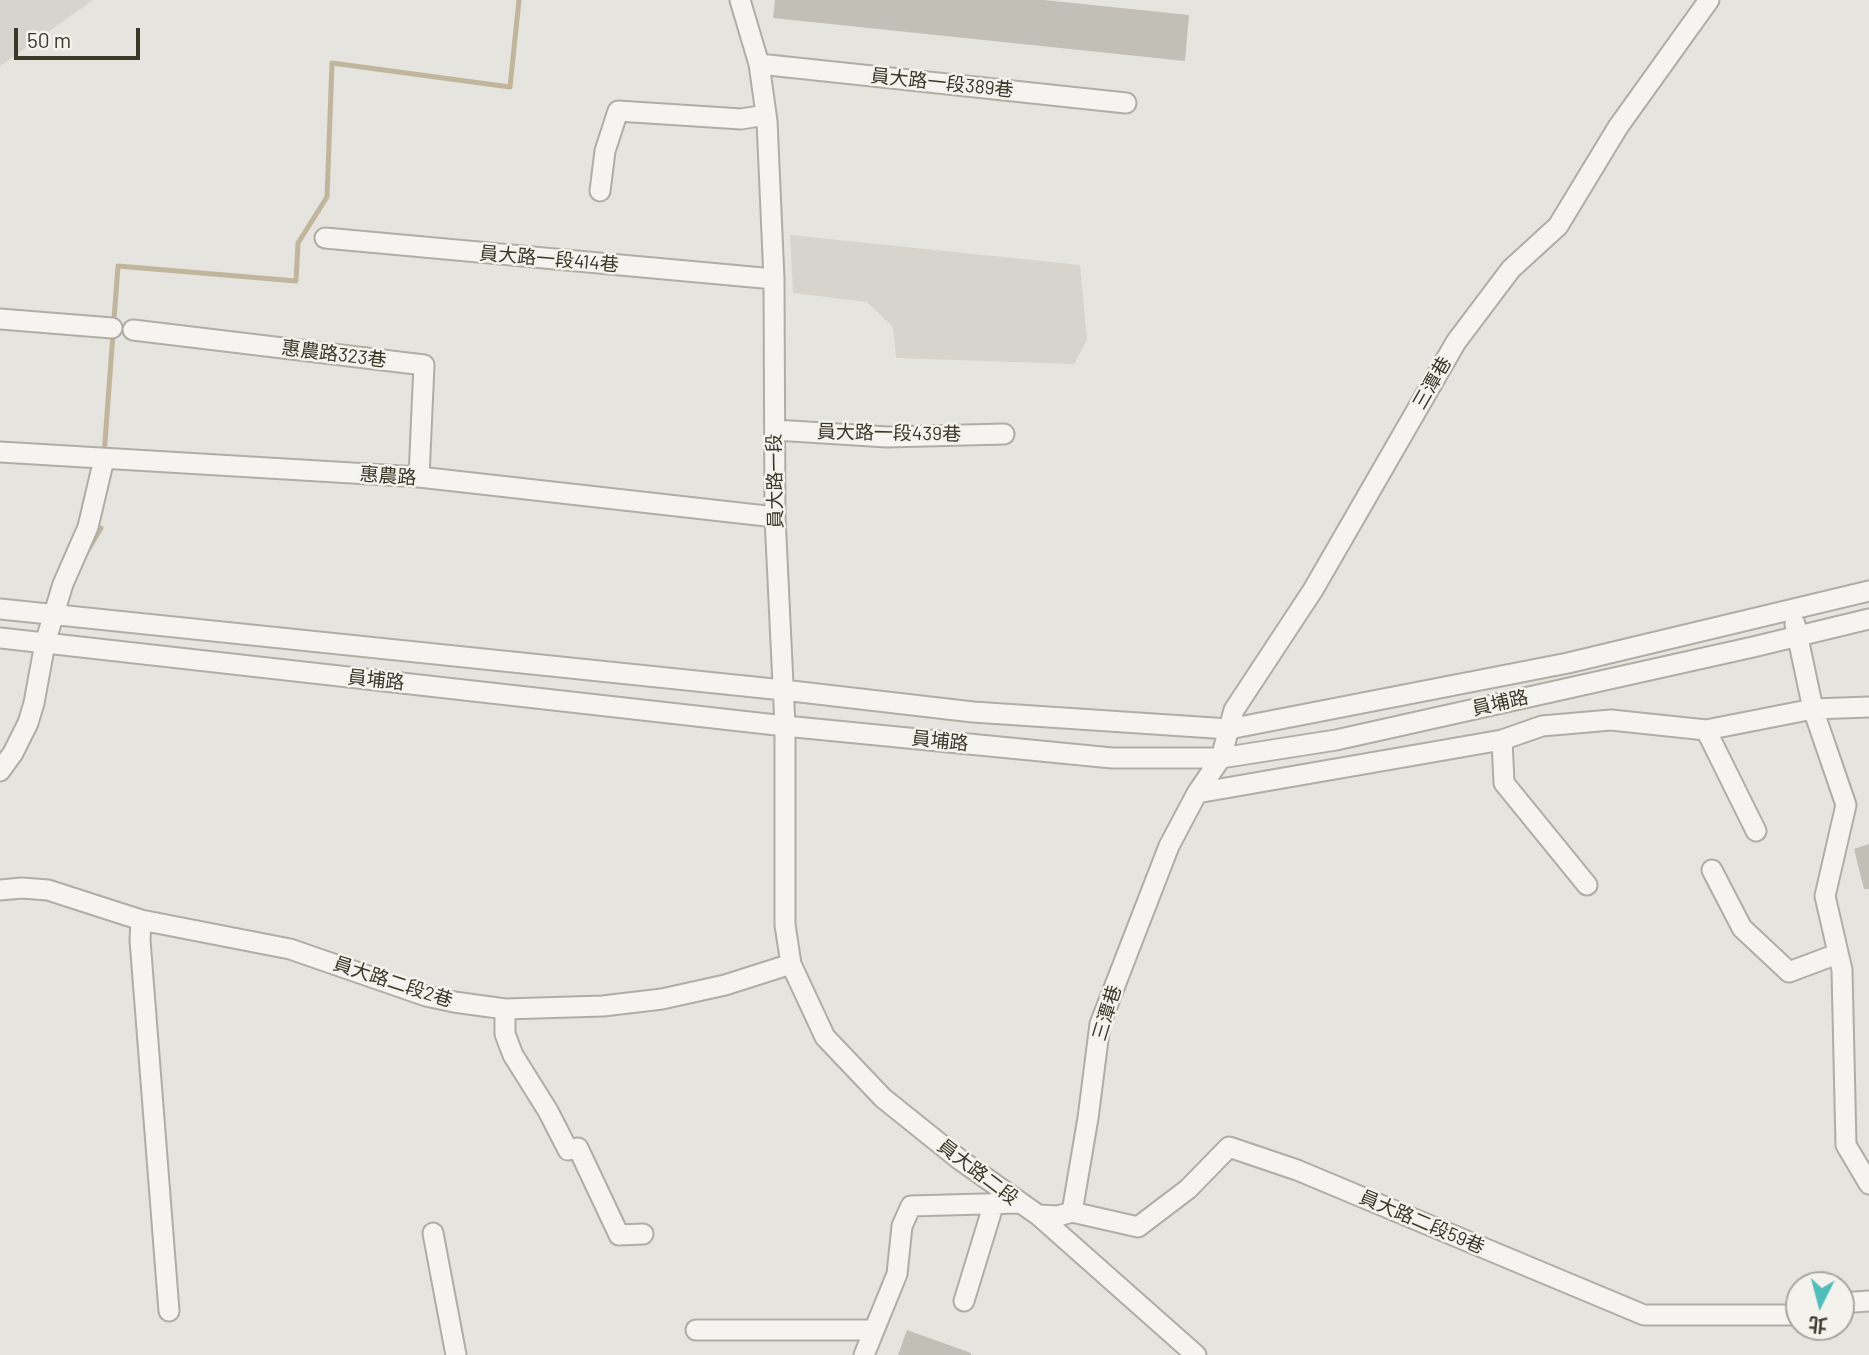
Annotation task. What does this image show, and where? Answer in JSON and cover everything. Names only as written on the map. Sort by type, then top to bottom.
[{"type":"street","name":"員大路一段","points":[[740,0],[759,64],[766,115],[774,279],[775,517],[785,726],[785,925],[790,964]]},
{"type":"street","name":"三潭巷","points":[[1072,1212],[1100,1024],[1169,846],[1197,793],[1221,758],[1234,710],[1313,590],[1456,342],[1511,269],[1558,226],[1618,127],[1709,0]]},
{"type":"street","name":"員大路一段389巷","points":[[759,64],[1126,103]]},
{"type":"street","points":[[600,191],[605,151],[618,111],[741,119],[766,115]]},
{"type":"street","name":"員大路一段414巷","points":[[325,238],[774,279]]},
{"type":"street","points":[[0,319],[112,328]]},
{"type":"street","name":"惠農路323巷","points":[[133,330],[424,365],[419,477]]},
{"type":"street","name":"員大路一段439巷","points":[[775,430],[887,437],[1004,434]]},
{"type":"street","name":"惠農路","points":[[0,452],[419,477],[775,517]]},
{"type":"street","points":[[0,771],[13,753],[28,723],[45,643],[63,584],[88,527],[104,458]]},
{"type":"street","name":"員埔路","points":[[0,609],[973,712],[1229,729],[1568,663],[1869,591]]},
{"type":"street","points":[[1792,609],[1812,709],[1846,805],[1825,896],[1842,970],[1846,1144],[1869,1184]]},
{"type":"street","name":"員埔路","points":[[0,638],[785,726],[1112,758],[1221,758],[1336,740],[1869,619]]},
{"type":"street","points":[[1197,793],[1502,740],[1542,726],[1611,720],[1706,730],[1812,709],[1869,707]]},
{"type":"street","points":[[1706,730],[1756,831]]},
{"type":"street","points":[[1502,740],[1504,783],[1587,885]]},
{"type":"street","points":[[1712,870],[1742,928],[1789,972],[1837,954]]},
{"type":"street","name":"員大路二段2巷","points":[[0,890],[48,890],[141,920],[290,949],[426,996],[505,1009],[603,1006],[652,1000],[725,985],[790,964]]},
{"type":"street","points":[[141,920],[140,940],[169,1311]]},
{"type":"street","name":"員大路二段","points":[[790,964],[825,1037],[883,1098],[1038,1215],[1196,1355]]},
{"type":"street","points":[[505,1009],[505,1034],[513,1055],[548,1111],[568,1150],[578,1148],[619,1235],[643,1234]]},
{"type":"street","name":"員大路二段59巷","points":[[1072,1212],[1138,1227],[1188,1189],[1229,1147],[1297,1170],[1644,1315],[1785,1315]]},
{"type":"street","points":[[964,1301],[994,1203]]},
{"type":"street","points":[[864,1355],[897,1274],[902,1226],[911,1206],[1019,1203]]},
{"type":"street","points":[[1038,1215],[1058,1216],[1072,1212]]},
{"type":"street","points":[[433,1233],[456,1355]]},
{"type":"street","points":[[696,1330],[873,1330]]},
{"type":"shaded area","points":[[0,0],[93,0],[0,66]]},
{"type":"shaded area","points":[[790,235],[1080,265],[1087,340],[1074,364],[896,358],[893,327],[867,302],[793,293]]},
{"type":"building","points":[[775,0],[1044,0],[1189,15],[1185,61],[773,18]]},
{"type":"building","points":[[1869,844],[1869,889],[1864,889],[1854,849]]},
{"type":"building","points":[[907,1330],[971,1353],[971,1355],[898,1355]]},
{"type":"waterway","points":[[104,455],[118,266],[296,281],[298,243],[327,197],[332,63],[510,87],[519,0]]},
{"type":"waterway","points":[[85,555],[101,528]]}]
